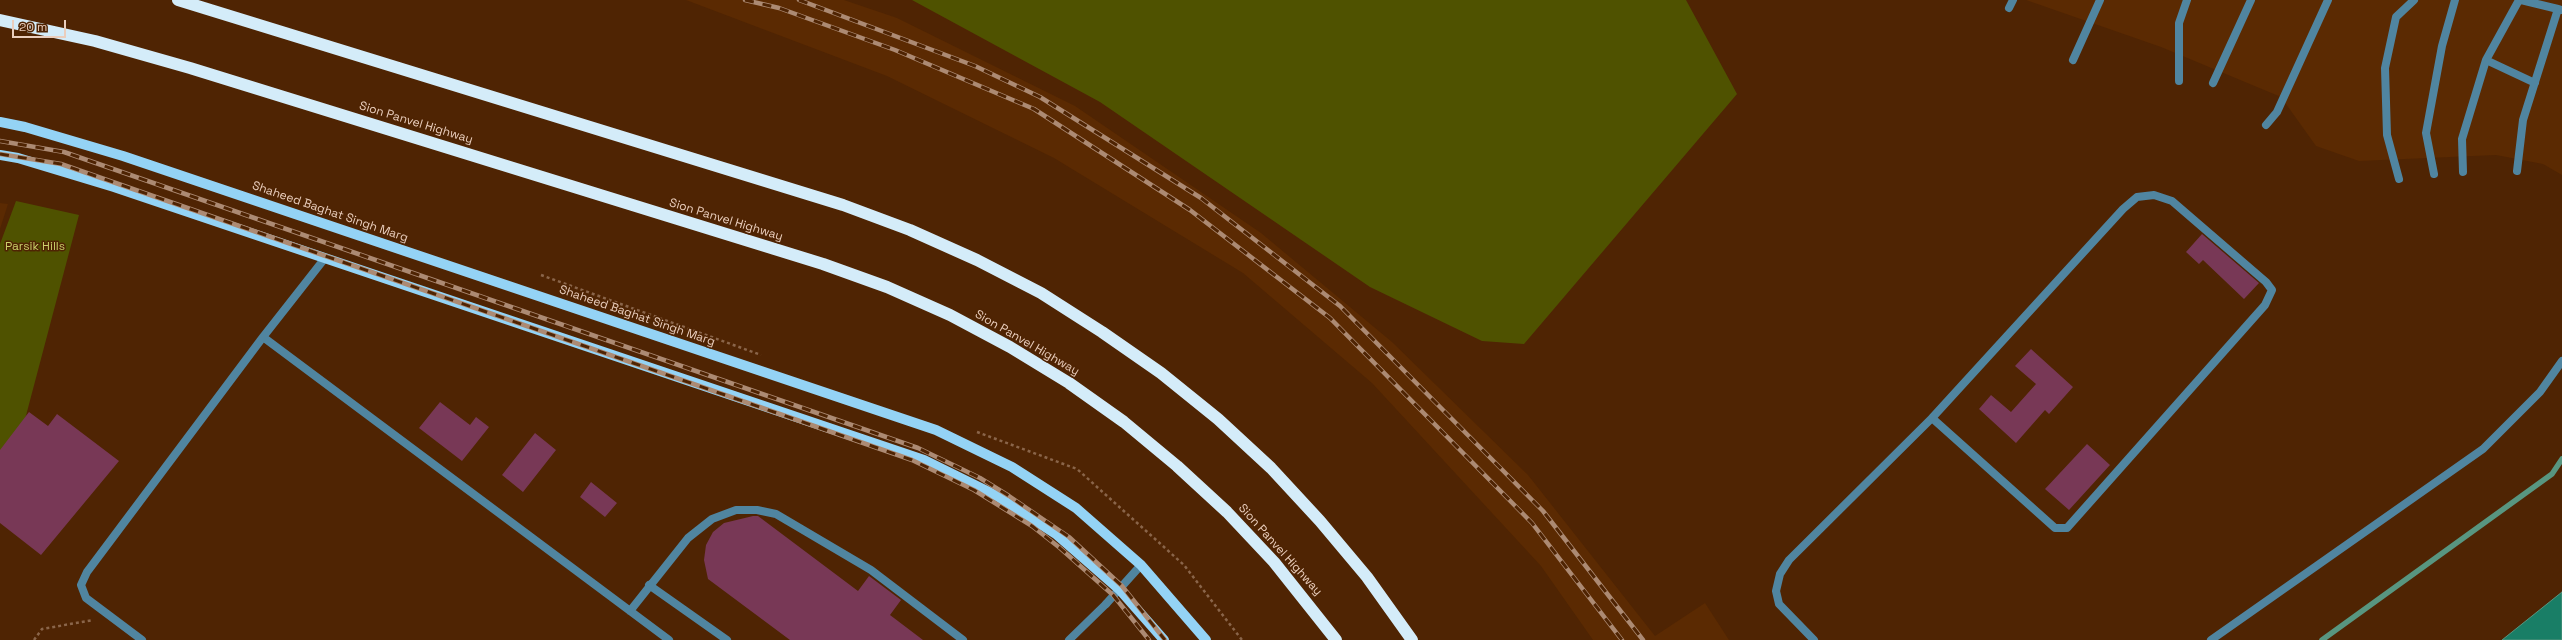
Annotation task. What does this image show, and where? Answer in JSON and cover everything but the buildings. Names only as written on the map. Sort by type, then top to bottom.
[{"type":"highway","points":[[178,0],[843,205],[910,230],[977,260],[1041,293],[1102,332],[1161,373],[1218,419],[1271,468],[1320,521],[1367,577],[1412,640]]},
{"type":"highway","name":"Sion Panvel Highway","points":[[0,20],[95,41],[190,68],[823,264],[887,287],[950,315],[1010,347],[1068,383],[1124,422],[1177,466],[1227,512],[1274,562],[1336,640]]},
{"type":"main road","name":"Shaheed Baghat Singh Marg","points":[[0,122],[26,127],[123,156],[936,430],[1012,467],[1076,508],[1141,564],[1206,640]]},
{"type":"main road","points":[[0,155],[18,158],[114,187],[924,460],[997,496],[1056,534],[1120,590],[1164,640]]},
{"type":"street","points":[[2009,8],[2013,0]]},
{"type":"street","points":[[2074,60],[2100,0]]},
{"type":"street","points":[[2179,81],[2179,23],[2187,0]]},
{"type":"street","points":[[2213,83],[2251,0]]},
{"type":"street","points":[[2266,125],[2277,112],[2328,0]]},
{"type":"street","points":[[2399,179],[2387,135],[2385,68],[2396,16],[2414,0]]},
{"type":"street","points":[[2434,174],[2426,133],[2442,46],[2455,0]]},
{"type":"street","points":[[2463,172],[2462,139],[2486,60],[2520,0],[2560,10],[2522,120],[2517,171]]},
{"type":"street","points":[[2486,60],[2534,83]]},
{"type":"street","points":[[1814,640],[1779,604],[1776,591],[1780,574],[1789,560],[1932,418],[2123,210],[2137,197],[2154,195],[2172,201],[2266,282],[2272,290],[2265,305],[2067,528],[2055,528],[1932,418]]},
{"type":"street","points":[[142,640],[86,598],[81,585],[87,572],[263,337],[326,258]]},
{"type":"street","points":[[263,337],[669,640]]},
{"type":"street","points":[[2211,640],[2483,449],[2540,392],[2562,361]]},
{"type":"street","points":[[630,611],[649,585],[688,538],[712,519],[736,510],[757,510],[776,514],[871,570],[963,640]]},
{"type":"street","points":[[1069,640],[1120,590],[1141,564]]},
{"type":"street","points":[[649,585],[727,640]]},
{"type":"path","points":[[34,640],[42,629],[111,617]]},
{"type":"shaded area","points":[[686,0],[844,0],[897,18],[1075,106],[1261,233],[1392,342],[1528,475],[1655,636],[1705,603],[1729,640],[1593,640],[1541,566],[1372,383],[1243,273],[1054,158],[887,76]]},
{"type":"shaded area","points":[[2026,0],[2562,0],[2562,175],[2543,164],[2496,155],[2359,161],[2316,146],[2281,97],[2161,47]]},
{"type":"shaded area","points":[[0,203],[8,204],[0,229]]},
{"type":"green space","points":[[912,0],[1686,0],[1737,94],[1524,344],[1482,341],[1370,287],[1100,102]]},
{"type":"green space","name":"Parsik Hills","points":[[16,201],[79,215],[0,514],[0,244]]},
{"type":"water","points":[[2562,592],[2562,640],[2502,640]]},
{"type":"waterway","points":[[2322,640],[2552,474],[2562,459]]},
{"type":"railway","points":[[745,0],[779,8],[895,50],[1034,109],[1190,210],[1330,318],[1532,523],[1622,640]]},
{"type":"railway","points":[[799,0],[975,66],[1040,97],[1201,198],[1340,306],[1543,511],[1643,640]]},
{"type":"railway","points":[[0,141],[64,152],[918,448],[980,478],[1069,537],[1122,586],[1165,640]]},
{"type":"railway","points":[[0,154],[61,164],[912,460],[974,490],[1032,526],[1060,548],[1113,595],[1149,640]]}]
